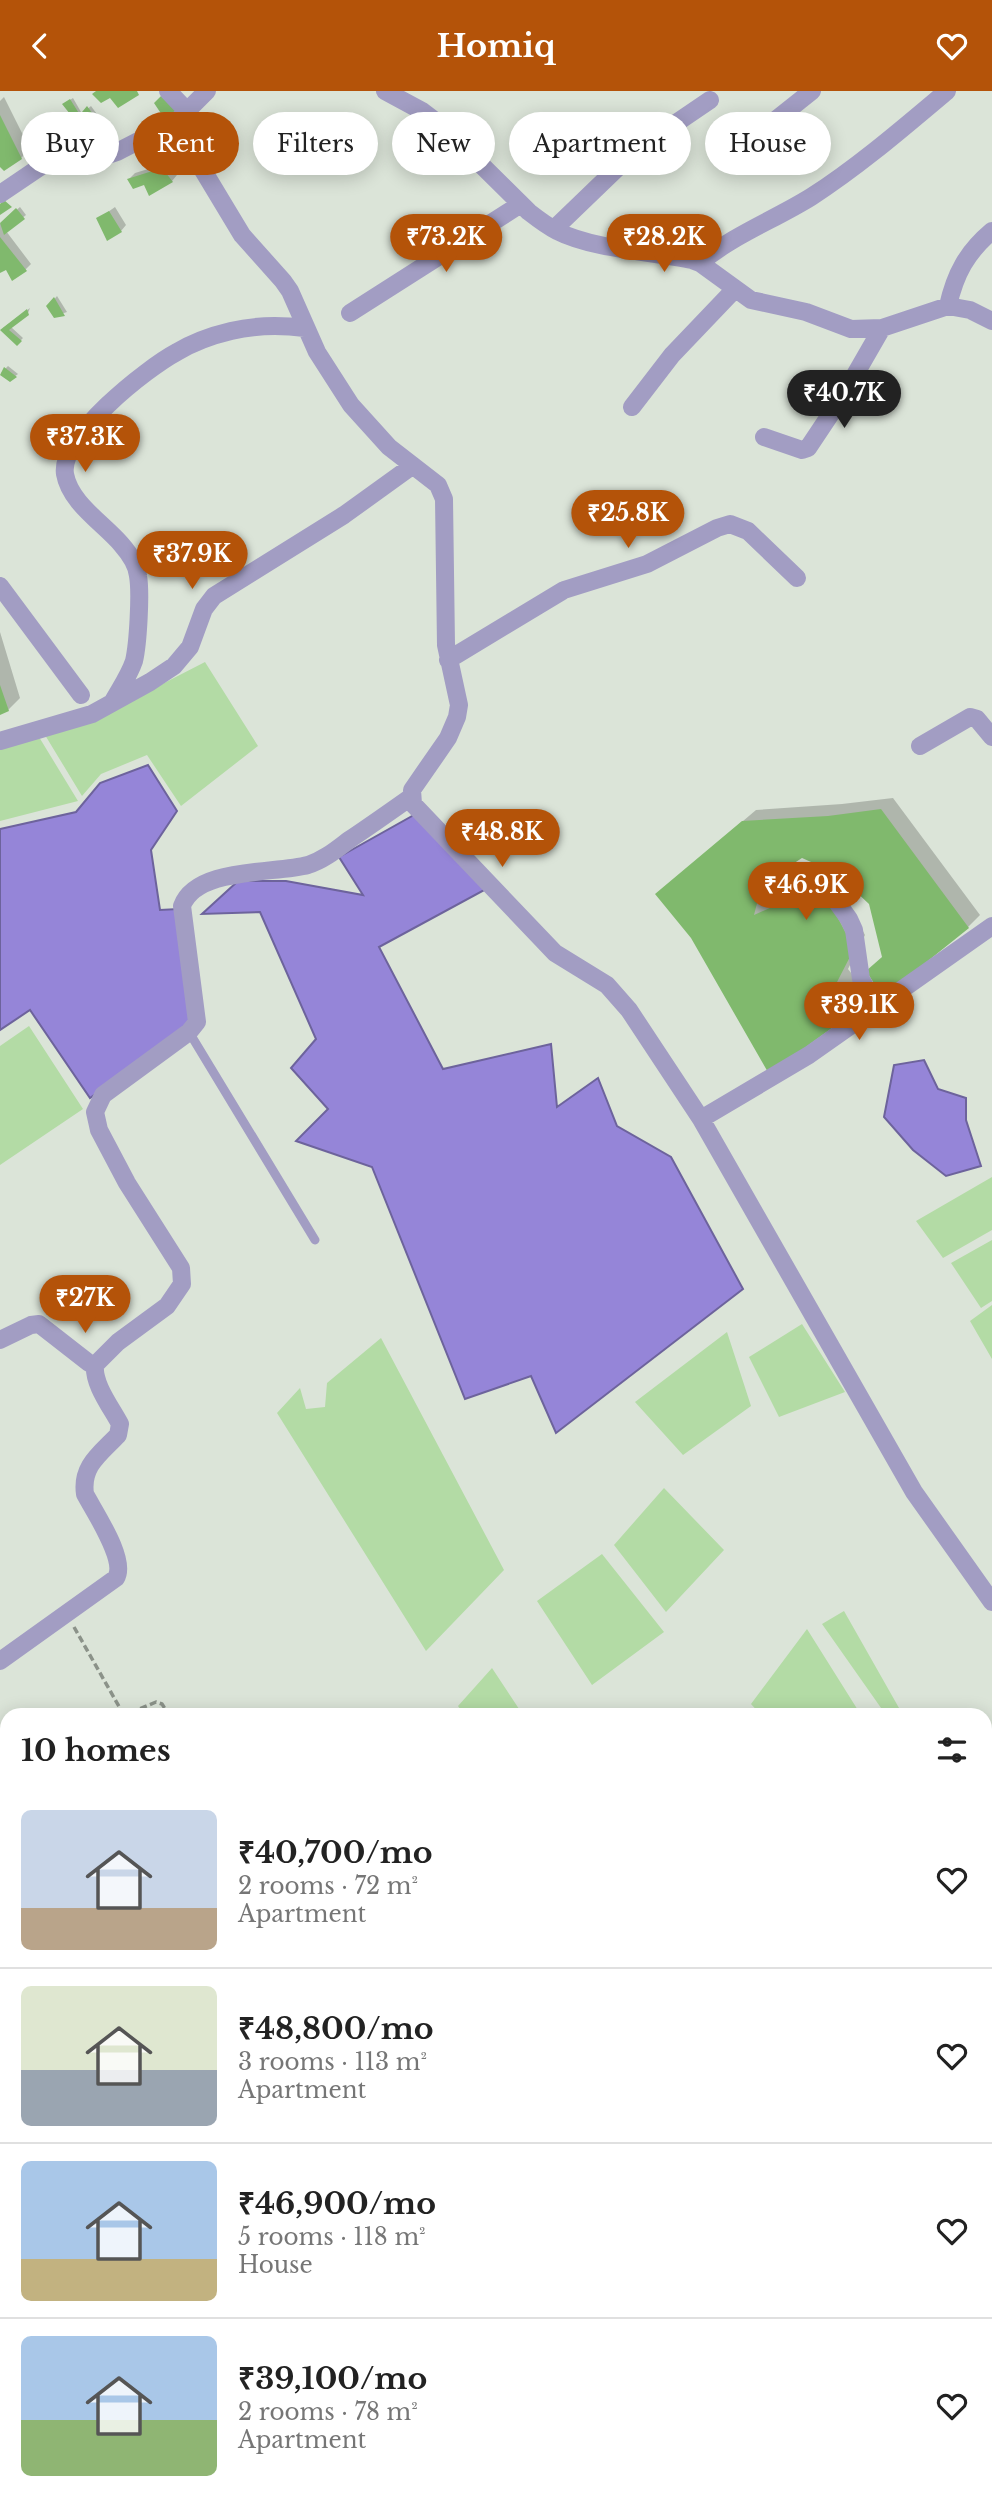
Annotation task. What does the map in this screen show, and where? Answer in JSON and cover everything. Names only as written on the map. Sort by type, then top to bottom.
[{"type":"street","points":[[168,91],[180,112]]},
{"type":"street","points":[[188,112],[207,91]]},
{"type":"street","points":[[385,91],[422,111],[443,127],[522,204],[554,229],[598,243],[700,263],[751,300],[794,309],[851,329],[881,328],[948,306],[963,308],[992,321]]},
{"type":"street","points":[[786,112],[812,91]]},
{"type":"street","points":[[700,263],[728,241],[814,194],[891,139],[947,91]]},
{"type":"street","points":[[554,229],[635,151],[710,100]]},
{"type":"street","points":[[0,194],[43,165],[87,163],[133,143]]},
{"type":"street","points":[[206,175],[242,235],[290,291],[317,352],[351,405],[389,447],[438,485],[444,499],[446,645],[458,705],[457,717],[448,738],[412,790],[413,804],[555,953],[613,991],[629,1010],[701,1119],[892,1455],[934,1521],[984,1574],[992,1602]]},
{"type":"street","points":[[350,313],[522,204]]},
{"type":"street","points":[[948,306],[953,284],[962,265],[972,249],[992,231]]},
{"type":"street","points":[[632,407],[672,355],[735,289]]},
{"type":"street","points":[[112,703],[134,660],[138,574],[130,556],[120,543],[72,491],[66,477],[66,460],[91,423],[112,401],[178,351],[231,331],[274,324],[305,328]]},
{"type":"street","points":[[764,437],[802,450],[808,448],[844,394],[881,328]]},
{"type":"street","points":[[0,741],[92,714],[150,683],[183,657],[195,636],[204,609],[214,596],[344,515],[412,466]]},
{"type":"street","points":[[448,660],[564,590],[647,564],[716,528],[730,524],[748,531],[797,578]]},
{"type":"street","points":[[0,586],[81,695]]},
{"type":"street","points":[[920,746],[970,717],[977,719],[992,737]]},
{"type":"street","points":[[0,1661],[116,1578],[120,1569],[119,1559],[85,1494],[83,1482],[89,1466],[118,1435],[121,1426],[95,1375],[95,1365],[118,1342],[167,1306],[182,1284],[181,1268],[127,1183],[99,1130],[95,1112],[103,1095],[189,1032],[198,1018],[182,906],[187,895],[217,879],[235,874],[319,861],[411,797]]},
{"type":"street","points":[[766,891],[799,877],[811,878],[829,891],[854,930],[861,979],[876,1006]]},
{"type":"street","points":[[701,1119],[809,1055],[992,926]]},
{"type":"street","points":[[0,1340],[31,1325],[39,1324],[95,1365]]},
{"type":"lane","points":[[189,1032],[315,1240]]},
{"type":"path","points":[[67,1614],[120,1708]]},
{"type":"path","points":[[140,1708],[156,1702],[165,1708]]},
{"type":"green space","points":[[205,662],[258,746],[181,806],[147,755],[101,774],[82,796],[45,735],[135,698]]},
{"type":"green space","points":[[39,737],[78,801],[0,821],[0,747]]},
{"type":"green space","points":[[29,1026],[83,1109],[0,1165],[0,1046]]},
{"type":"green space","points":[[992,1177],[992,1230],[943,1258],[916,1221]]},
{"type":"green space","points":[[992,1240],[992,1301],[981,1308],[951,1263]]},
{"type":"green space","points":[[992,1305],[992,1359],[970,1321]]},
{"type":"green space","points":[[802,1324],[845,1392],[779,1417],[749,1357]]},
{"type":"green space","points":[[727,1332],[751,1406],[683,1455],[635,1402]]},
{"type":"green space","points":[[381,1338],[504,1570],[426,1651],[277,1413],[300,1388],[306,1409],[325,1407],[327,1383]]},
{"type":"green space","points":[[664,1488],[724,1550],[666,1612],[614,1545]]},
{"type":"green space","points":[[602,1554],[664,1632],[592,1685],[537,1601]]},
{"type":"green space","points":[[844,1611],[899,1708],[881,1708],[822,1624]]},
{"type":"green space","points":[[807,1629],[857,1708],[755,1708],[751,1704]]},
{"type":"green space","points":[[492,1668],[518,1708],[459,1708],[458,1706]]},
{"type":"shaded area","points":[[148,765],[177,811],[151,850],[160,910],[178,909],[195,1021],[90,1098],[30,1010],[0,1030],[0,829],[76,812],[100,783]]},
{"type":"shaded area","points":[[414,815],[488,888],[379,947],[443,1069],[551,1044],[557,1107],[598,1078],[617,1126],[671,1157],[743,1289],[556,1433],[531,1376],[465,1399],[372,1167],[296,1141],[328,1109],[291,1068],[316,1039],[260,912],[202,914],[238,881],[286,881],[363,895],[339,857]]},
{"type":"shaded area","points":[[924,1060],[938,1089],[966,1098],[966,1120],[981,1166],[946,1176],[913,1150],[884,1117],[894,1065]]},
{"type":"building","points":[[96,91],[137,91],[139,95],[118,108],[110,98],[101,103],[92,94]]},
{"type":"building","points":[[163,94],[176,111],[160,112],[154,103]]},
{"type":"building","points":[[70,99],[78,112],[68,112],[62,104]]},
{"type":"building","points":[[0,115],[21,160],[4,171],[0,167]]},
{"type":"building","points":[[140,175],[168,175],[173,182],[149,196],[144,185],[133,189],[127,179]]},
{"type":"building","points":[[4,200],[12,207],[0,215],[0,204]]},
{"type":"building","points":[[16,208],[25,219],[4,235],[0,223]]},
{"type":"building","points":[[109,211],[122,232],[107,241],[96,218]]},
{"type":"building","points":[[0,237],[27,271],[12,281],[6,270],[0,273]]},
{"type":"building","points":[[54,297],[65,316],[54,318],[46,306]]},
{"type":"building","points":[[27,309],[29,315],[9,330],[22,341],[17,346],[0,330]]},
{"type":"building","points":[[4,367],[17,377],[10,382],[0,375]]},
{"type":"building","points":[[0,685],[9,711],[0,715]]},
{"type":"building","points":[[881,809],[969,928],[883,997],[866,971],[882,957],[869,904],[836,873],[802,858],[762,884],[754,915],[783,902],[829,901],[854,949],[837,982],[858,1009],[769,1074],[691,938],[655,894],[742,821],[828,816]]}]
